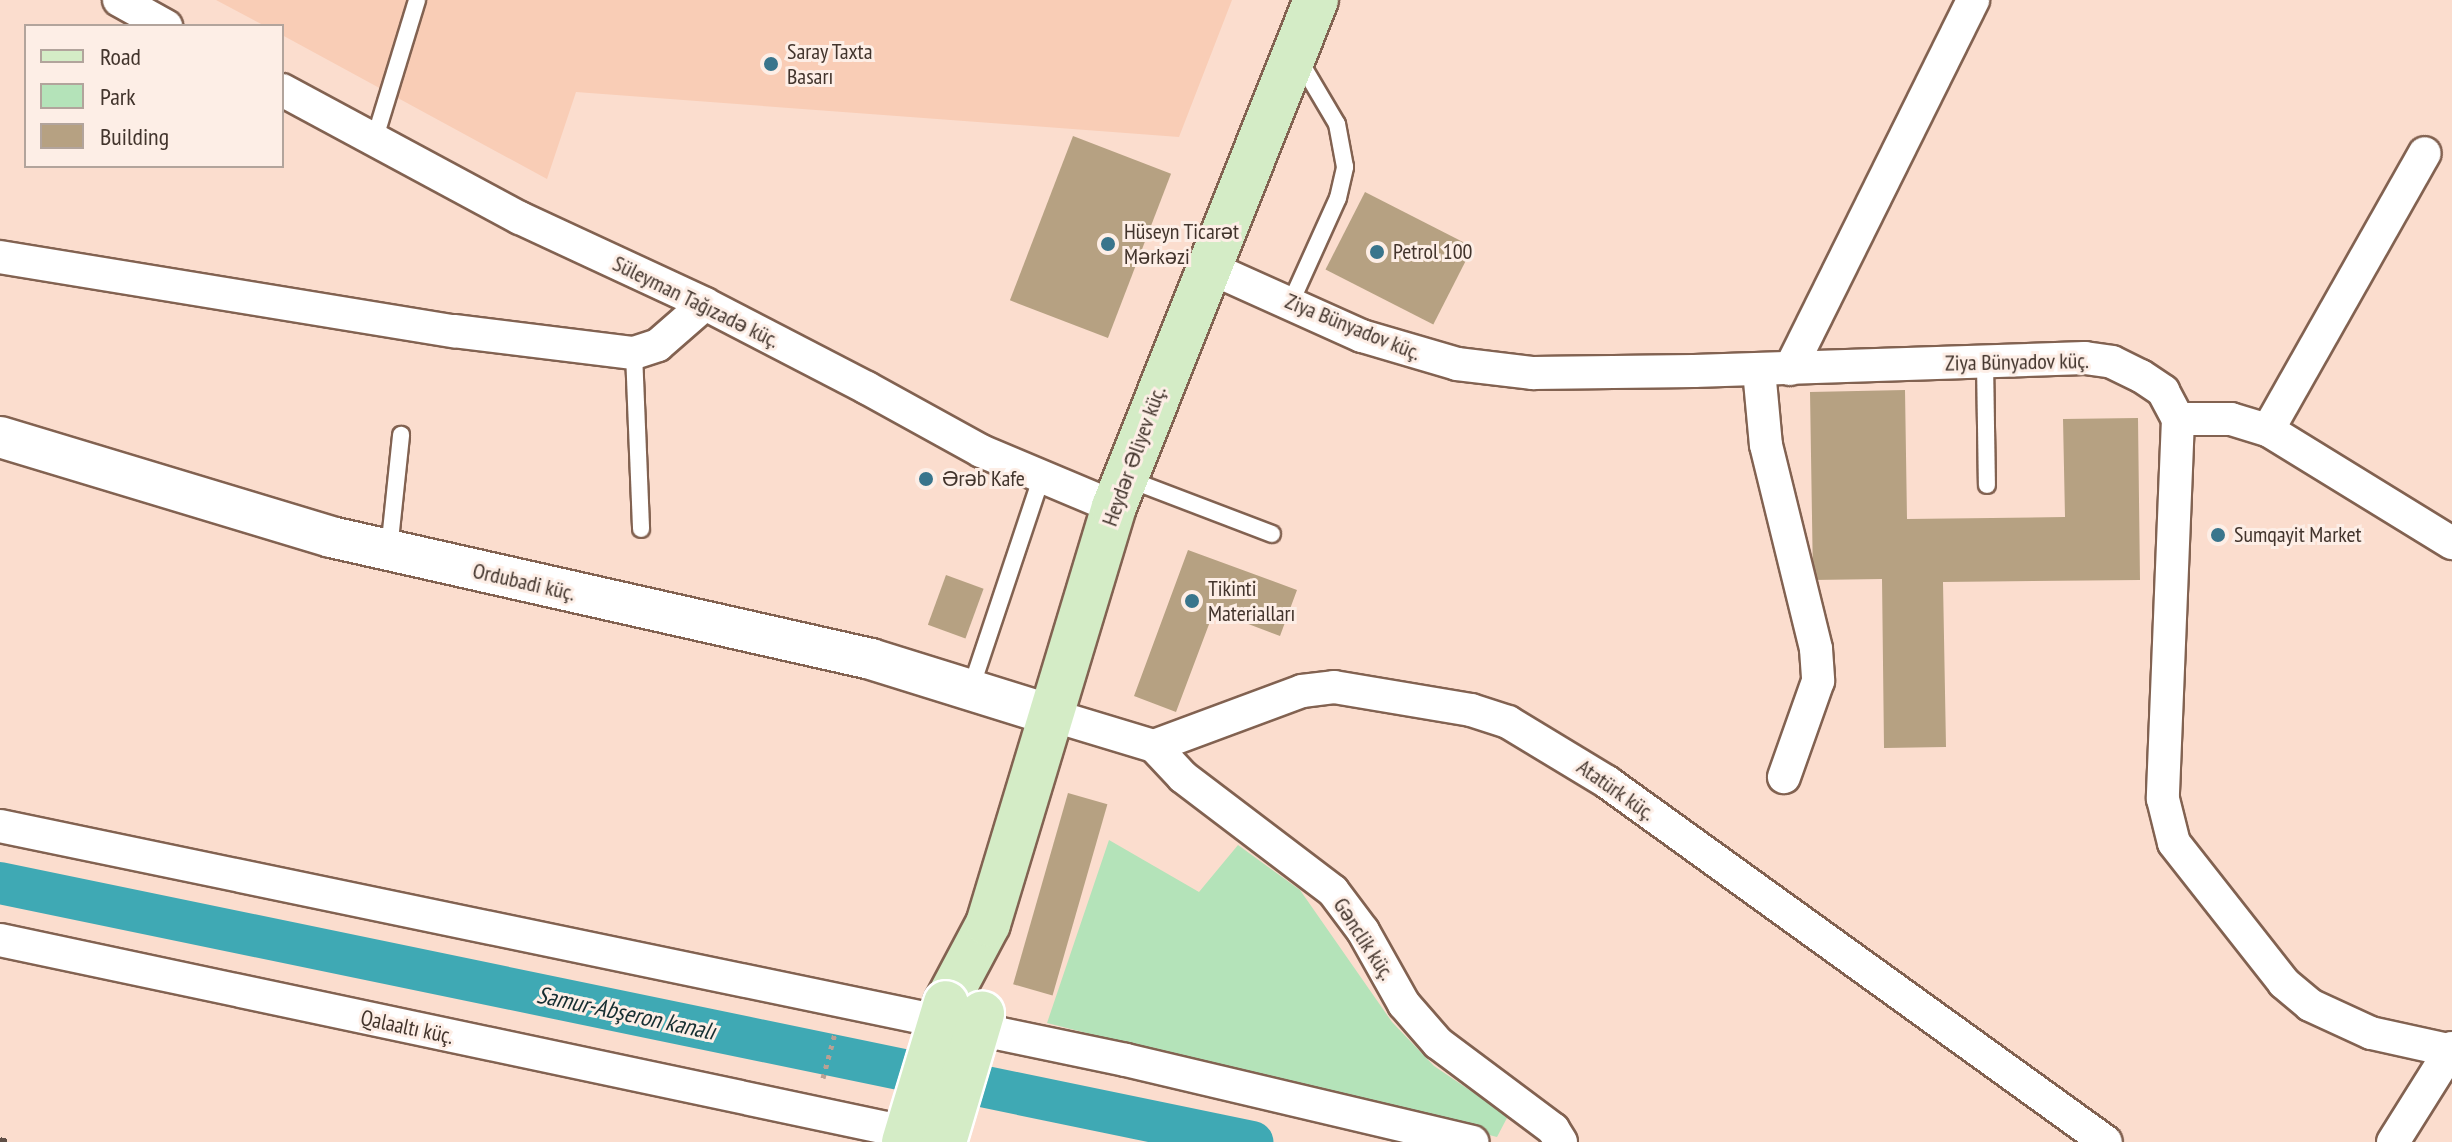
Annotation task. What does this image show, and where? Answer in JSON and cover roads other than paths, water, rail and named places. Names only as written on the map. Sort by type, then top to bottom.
[{"type":"main road","name":"Heydər Əliyev küç.","points":[[964,1008],[1119,492],[1206,266],[1316,0]]},
{"type":"main road","points":[[904,1142],[964,1008]]},
{"type":"main road","points":[[944,1142],[964,1008]]},
{"type":"street","points":[[119,0],[162,24]]},
{"type":"street","points":[[1784,777],[1818,681],[1816,649],[1766,445],[1774,369],[1973,0]]},
{"type":"street","name":"Süleyman Tağızadə küç.","points":[[284,91],[520,218],[705,304],[1041,479],[1119,492]]},
{"type":"street","points":[[2268,430],[2425,153]]},
{"type":"street","points":[[0,257],[454,331],[634,353],[658,345],[705,304]]},
{"type":"street","name":"Ziya Bünyadov küç.","points":[[1206,266],[1409,353],[1457,364],[1533,373],[1774,369],[2085,358],[2112,362],[2163,391],[2178,419]]},
{"type":"street","points":[[2393,1142],[2451,1050],[2371,1033],[2310,1005],[2275,972],[2174,843],[2163,799],[2178,419],[2231,419],[2268,430],[2452,543]]},
{"type":"street","name":"Ordubadi küç.","points":[[0,437],[264,519],[389,551],[871,659],[1051,715]]},
{"type":"street","name":"Atatürk küç.","points":[[1154,746],[1302,691],[1334,687],[1456,707],[1508,722],[1607,782],[2106,1142]]},
{"type":"street","points":[[1051,715],[1154,746]]},
{"type":"street","name":"Gənclik küç.","points":[[1154,746],[1183,777],[1333,891],[1363,931],[1404,1004],[1438,1043],[1553,1129],[1561,1142]]},
{"type":"street","points":[[0,826],[1126,1060],[1472,1142]]},
{"type":"street","name":"Qalaaltı küç.","points":[[0,940],[956,1142]]},
{"type":"lane","points":[[374,141],[417,0]]},
{"type":"lane","points":[[1291,302],[1338,198],[1345,167],[1337,124],[1294,50]]},
{"type":"lane","points":[[634,353],[641,529]]},
{"type":"lane","points":[[1985,362],[1987,485]]},
{"type":"lane","points":[[389,551],[401,435]]},
{"type":"lane","points":[[971,688],[1041,479]]},
{"type":"lane","points":[[1119,492],[1272,534]]},
{"type":"waterway","name":"Samur-Abşeron kanalı","points":[[0,883],[1252,1142]]},
{"type":"railway","points":[[0,1140],[7,1142]]},
{"type":"place","name":"Saray Taxta Basarı","points":[[771,64]]},
{"type":"place","name":"Hüseyn Ticarət Mərkəzi","points":[[1108,244]]},
{"type":"place","name":"Petrol 100","points":[[1377,252]]},
{"type":"place","name":"Ərəb Kafe","points":[[926,479]]},
{"type":"place","name":"Sumqayit Market","points":[[2218,535]]},
{"type":"place","name":"Tikinti Materialları","points":[[1192,601]]}]
